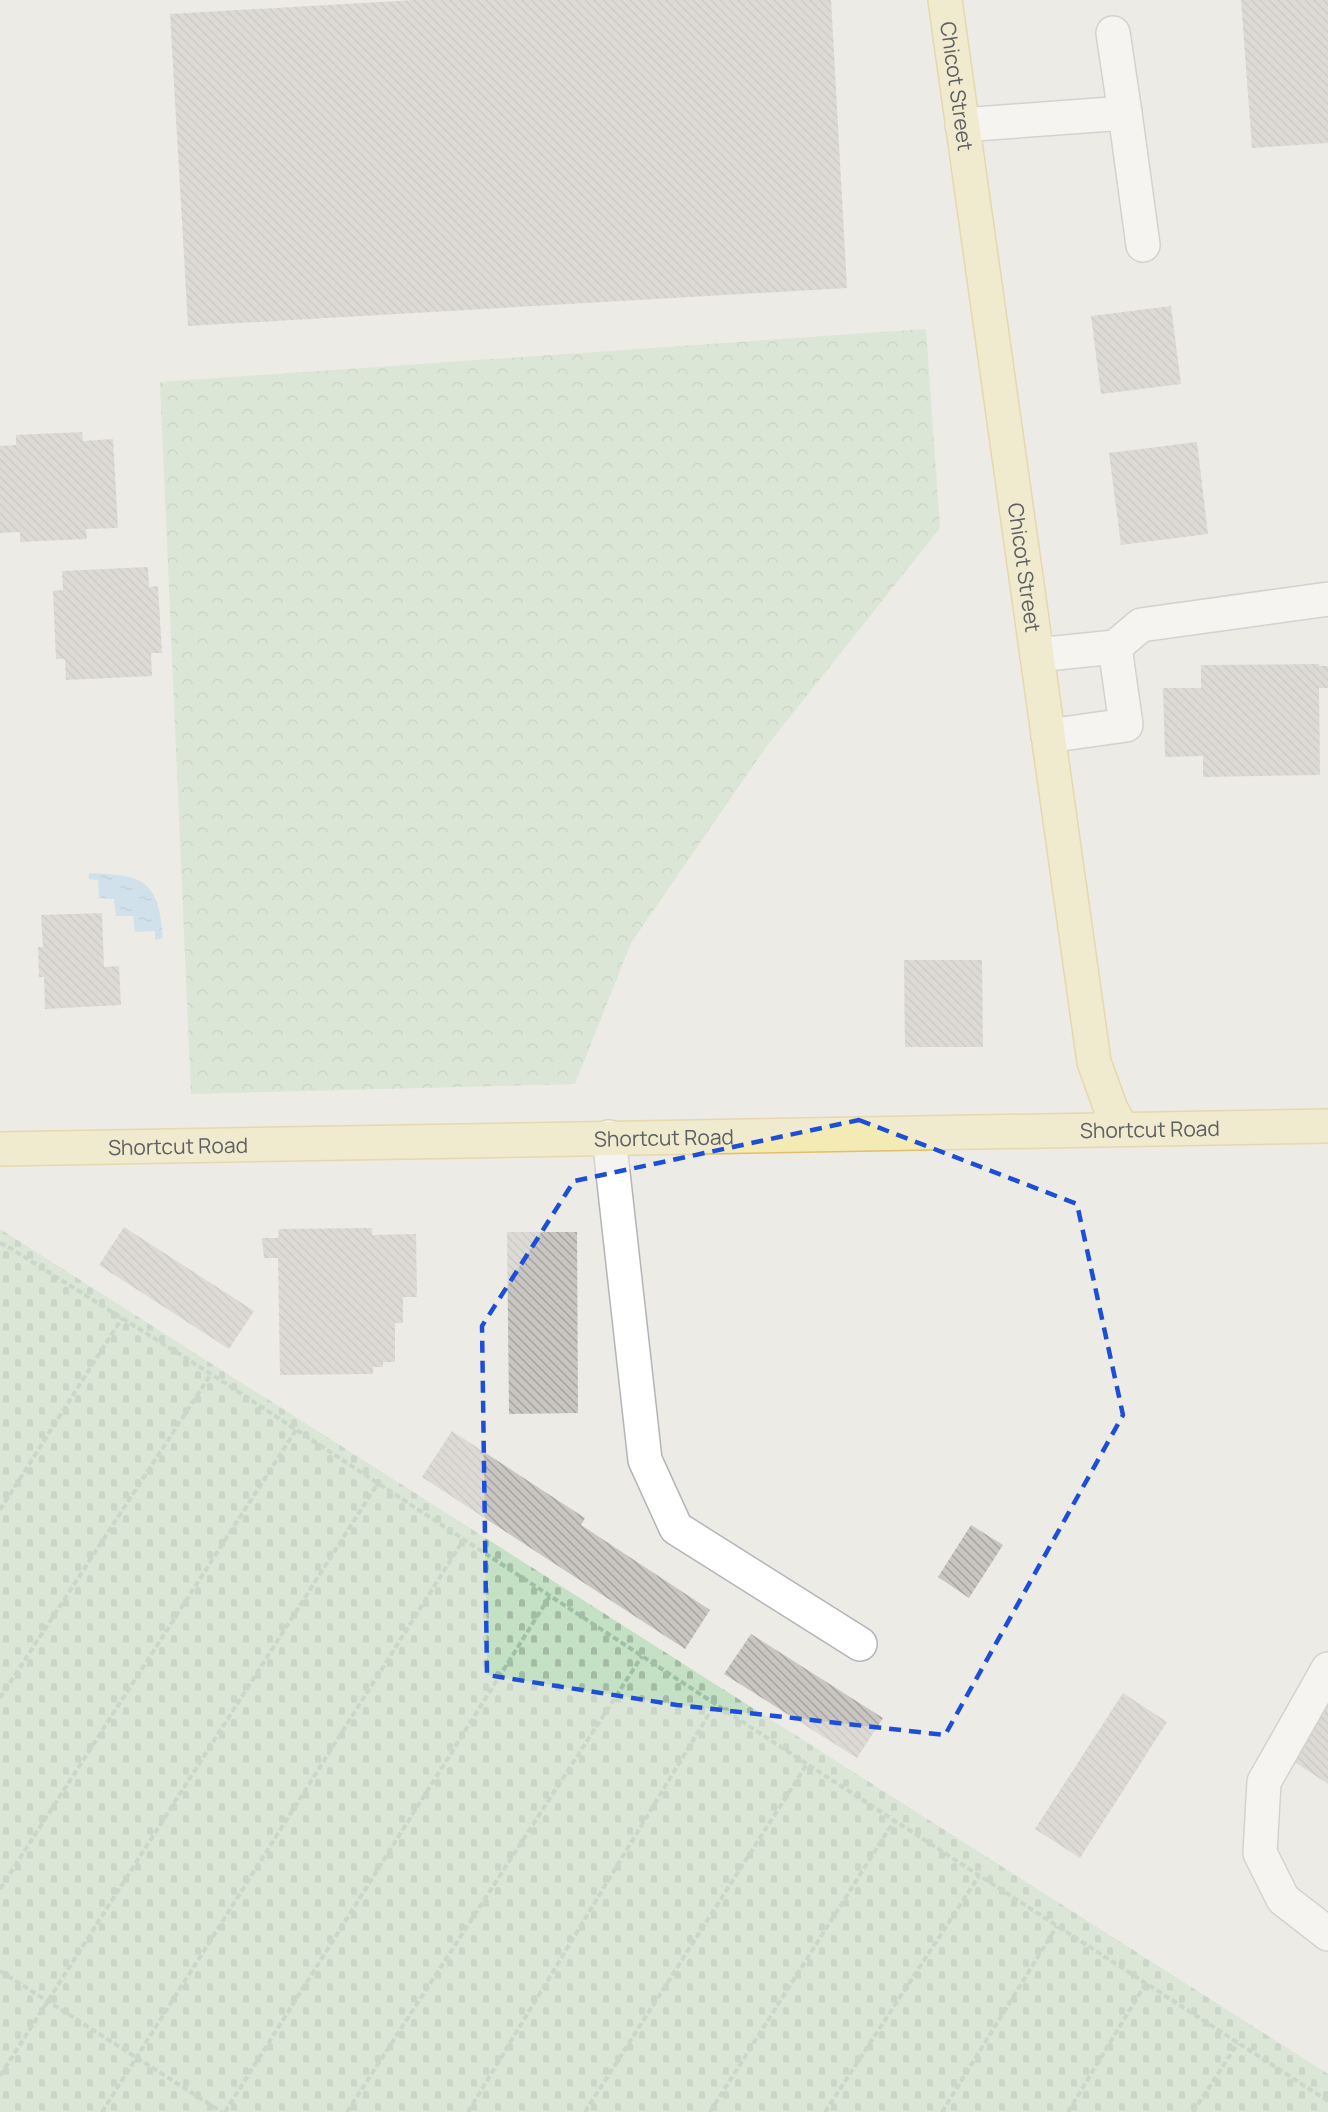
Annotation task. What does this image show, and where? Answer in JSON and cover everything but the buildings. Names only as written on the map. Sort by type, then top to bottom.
[{"type":"main road","name":"Chicot Street","points":[[945,0],[1094,1062],[1110,1109],[1122,1129]]},
{"type":"main road","name":"Shortcut Road","points":[[0,1149],[1328,1126]]},
{"type":"lane","points":[[1113,33],[1143,245]]},
{"type":"lane","points":[[962,125],[1125,113]]},
{"type":"lane","points":[[1037,656],[1115,647],[1141,626],[1328,599]]},
{"type":"lane","points":[[1048,736],[1126,725],[1115,647]]},
{"type":"lane","points":[[609,1137],[645,1460],[676,1528],[860,1644]]},
{"type":"lane","points":[[1328,1669],[1264,1782],[1260,1853],[1283,1899],[1328,1934]]},
{"type":"path","points":[[0,1243],[211,1374],[894,1821],[1328,2101]]},
{"type":"path","points":[[0,1510],[122,1318]]},
{"type":"path","points":[[0,1698],[211,1374]]},
{"type":"path","points":[[0,1889],[296,1430]]},
{"type":"path","points":[[0,2076],[378,1483]]},
{"type":"path","points":[[102,2112],[464,1539]]},
{"type":"path","points":[[0,1971],[224,2112],[550,1596]]},
{"type":"path","points":[[347,2112],[642,1656]]},
{"type":"path","points":[[468,2112],[715,1704]]},
{"type":"path","points":[[585,2112],[807,1764]]},
{"type":"path","points":[[710,2112],[894,1821]]},
{"type":"path","points":[[825,2112],[979,1876]]},
{"type":"path","points":[[942,2112],[1058,1926]]},
{"type":"path","points":[[1068,2112],[1146,1983]]},
{"type":"path","points":[[1193,2112],[1238,2043]]},
{"type":"highlighted area","points":[[859,1120],[1077,1204],[1123,1415],[945,1735],[677,1705],[487,1675],[482,1326],[574,1181]]},
{"type":"green space","points":[[926,329],[940,528],[766,747],[631,943],[575,1084],[191,1094],[160,382]]},
{"type":"green space","points":[[0,1229],[1328,2074],[1328,2112],[0,2112]]},
{"type":"water","points":[[89,873],[123,876],[145,884],[152,892],[157,904],[163,938],[155,940],[155,931],[135,932],[133,916],[116,916],[114,899],[99,898],[98,880],[89,879]]}]
